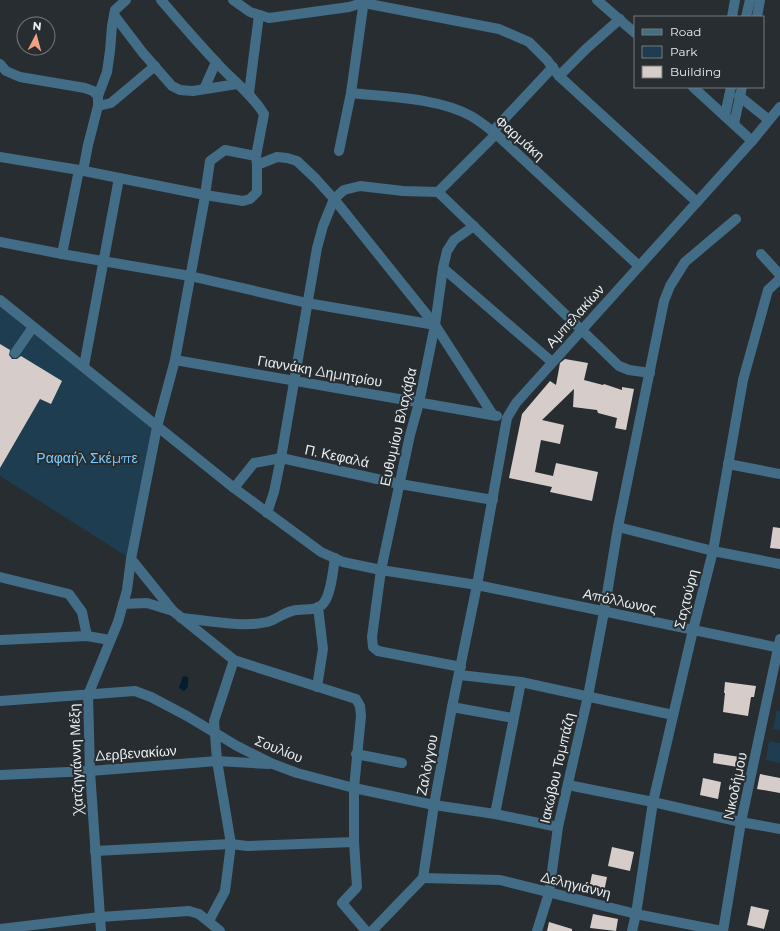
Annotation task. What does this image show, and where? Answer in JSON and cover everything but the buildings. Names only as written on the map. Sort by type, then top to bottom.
[{"type":"street","points":[[62,254],[98,101],[107,72],[115,10],[126,0]]},
{"type":"street","points":[[0,157],[206,195],[243,201],[250,199],[257,192],[257,160],[264,114],[249,94],[216,62],[161,0]]},
{"type":"street","points":[[233,0],[242,8],[259,16],[269,18],[348,7],[364,1],[374,0]]},
{"type":"street","points":[[314,12],[342,0]]},
{"type":"street","points":[[597,0],[634,32]]},
{"type":"street","points":[[732,16],[735,0]]},
{"type":"street","points":[[746,16],[750,0]]},
{"type":"street","points":[[756,16],[760,0]]},
{"type":"street","points":[[364,1],[499,29],[529,42],[560,76],[696,202]]},
{"type":"street","points":[[339,151],[351,93],[364,1]]},
{"type":"street","points":[[114,15],[172,86],[180,90],[193,91],[237,84]]},
{"type":"street","points":[[249,94],[259,16]]},
{"type":"street","points":[[560,76],[586,49],[620,19]]},
{"type":"street","points":[[204,89],[216,62]]},
{"type":"street","points":[[0,64],[6,71],[20,77],[85,88],[93,91],[98,101]]},
{"type":"street","points":[[98,101],[111,103],[155,66]]},
{"type":"street","points":[[438,192],[495,132],[553,67]]},
{"type":"street","points":[[696,88],[752,141]]},
{"type":"street","points":[[725,115],[731,88]]},
{"type":"street","points":[[734,124],[740,92]]},
{"type":"street","points":[[740,92],[769,120]]},
{"type":"street","name":"Φαρμάκη","points":[[351,93],[418,101],[453,108],[472,116],[495,132],[639,266]]},
{"type":"street","name":"Αμπελακίων","points":[[477,585],[507,418],[516,402],[752,141],[780,107]]},
{"type":"street","points":[[206,195],[210,161],[225,150],[257,160],[277,157],[297,161],[316,178],[334,199],[436,325],[493,416]]},
{"type":"street","points":[[84,366],[119,178]]},
{"type":"street","points":[[267,513],[274,492],[281,458],[317,248],[323,226],[334,199],[344,190],[360,186],[403,191],[438,192],[619,366],[629,370],[650,374]]},
{"type":"street","name":"Χατζηγιάννη Μέξη","points":[[101,931],[94,851],[88,695],[118,622],[127,590],[131,559],[157,427],[175,360],[206,195]]},
{"type":"street","name":"Ιακώβου Τομπάζη","points":[[537,931],[548,893],[558,827],[588,696],[618,527],[664,302],[670,286],[685,262],[736,219]]},
{"type":"street","name":"Ευθυμίου Βλαχάβα","points":[[460,671],[378,651],[373,647],[372,637],[381,570],[410,435],[419,403],[436,325],[443,268],[447,250],[454,240],[474,226]]},
{"type":"street","points":[[0,242],[190,276],[308,303],[436,325]]},
{"type":"street","points":[[761,254],[780,275]]},
{"type":"street","points":[[443,268],[552,362]]},
{"type":"street","name":"Σαχτούρη","points":[[632,931],[654,802],[693,630],[713,551],[743,380],[768,290],[780,279]]},
{"type":"street","name":"Απόλλωνος","points":[[0,300],[234,488],[322,552],[343,562],[381,570],[477,585],[693,630],[779,645]]},
{"type":"street","points":[[15,353],[33,327]]},
{"type":"street","name":"Γιαννάκη Δημητρίου","points":[[175,360],[507,418]]},
{"type":"street","name":"Π. Κεφαλά","points":[[234,488],[254,463],[281,458],[400,484],[493,500]]},
{"type":"street","points":[[728,464],[780,474]]},
{"type":"street","points":[[618,527],[713,551],[780,564]]},
{"type":"street","points":[[182,618],[240,624],[256,624],[268,622],[293,610],[312,609],[321,606],[326,600],[335,558]]},
{"type":"street","points":[[131,559],[173,611],[234,660],[356,699],[360,706],[361,716],[356,754],[354,788],[354,842],[357,887],[342,903],[366,931]]},
{"type":"street","points":[[0,577],[69,594],[82,612],[87,636]]},
{"type":"street","name":"Ζαλόγγου","points":[[423,878],[434,805],[452,707],[477,585]]},
{"type":"street","points":[[123,604],[147,603],[173,611]]},
{"type":"street","points":[[317,687],[324,649],[318,607]]},
{"type":"street","points":[[0,640],[87,636],[110,640]]},
{"type":"street","name":"Νικοδήμου","points":[[722,931],[741,822],[779,645]]},
{"type":"street","points":[[209,921],[225,891],[231,844],[217,761],[214,721],[234,660]]},
{"type":"street","points":[[460,671],[521,682],[674,715]]},
{"type":"street","points":[[495,814],[521,682]]},
{"type":"street","name":"Σουλίου","points":[[0,701],[135,691],[151,697],[214,733],[273,764],[297,773],[354,788],[434,805],[495,814],[558,827]]},
{"type":"street","points":[[452,707],[513,718]]},
{"type":"street","points":[[356,754],[402,763]]},
{"type":"street","name":"Δερβενακίων","points":[[0,775],[90,771],[217,761],[247,764],[273,764]]},
{"type":"street","points":[[568,785],[780,829]]},
{"type":"street","points":[[94,851],[231,844],[247,846],[354,842]]},
{"type":"street","points":[[372,931],[423,878]]},
{"type":"street","name":"Δεληγιάννη","points":[[423,878],[500,880],[636,914],[722,931]]},
{"type":"street","points":[[0,929],[100,916],[189,911],[199,914],[220,931]]},
{"type":"green space","name":"Ραφαήλ Σκέμπε","points":[[0,300],[157,427],[131,559],[0,476]]},
{"type":"green space","points":[[777,710],[780,711],[780,730],[773,729]]},
{"type":"green space","points":[[769,741],[780,743],[780,763],[766,760]]},
{"type":"shaded area","points":[[183,676],[188,677],[188,687],[184,691],[179,688]]}]
